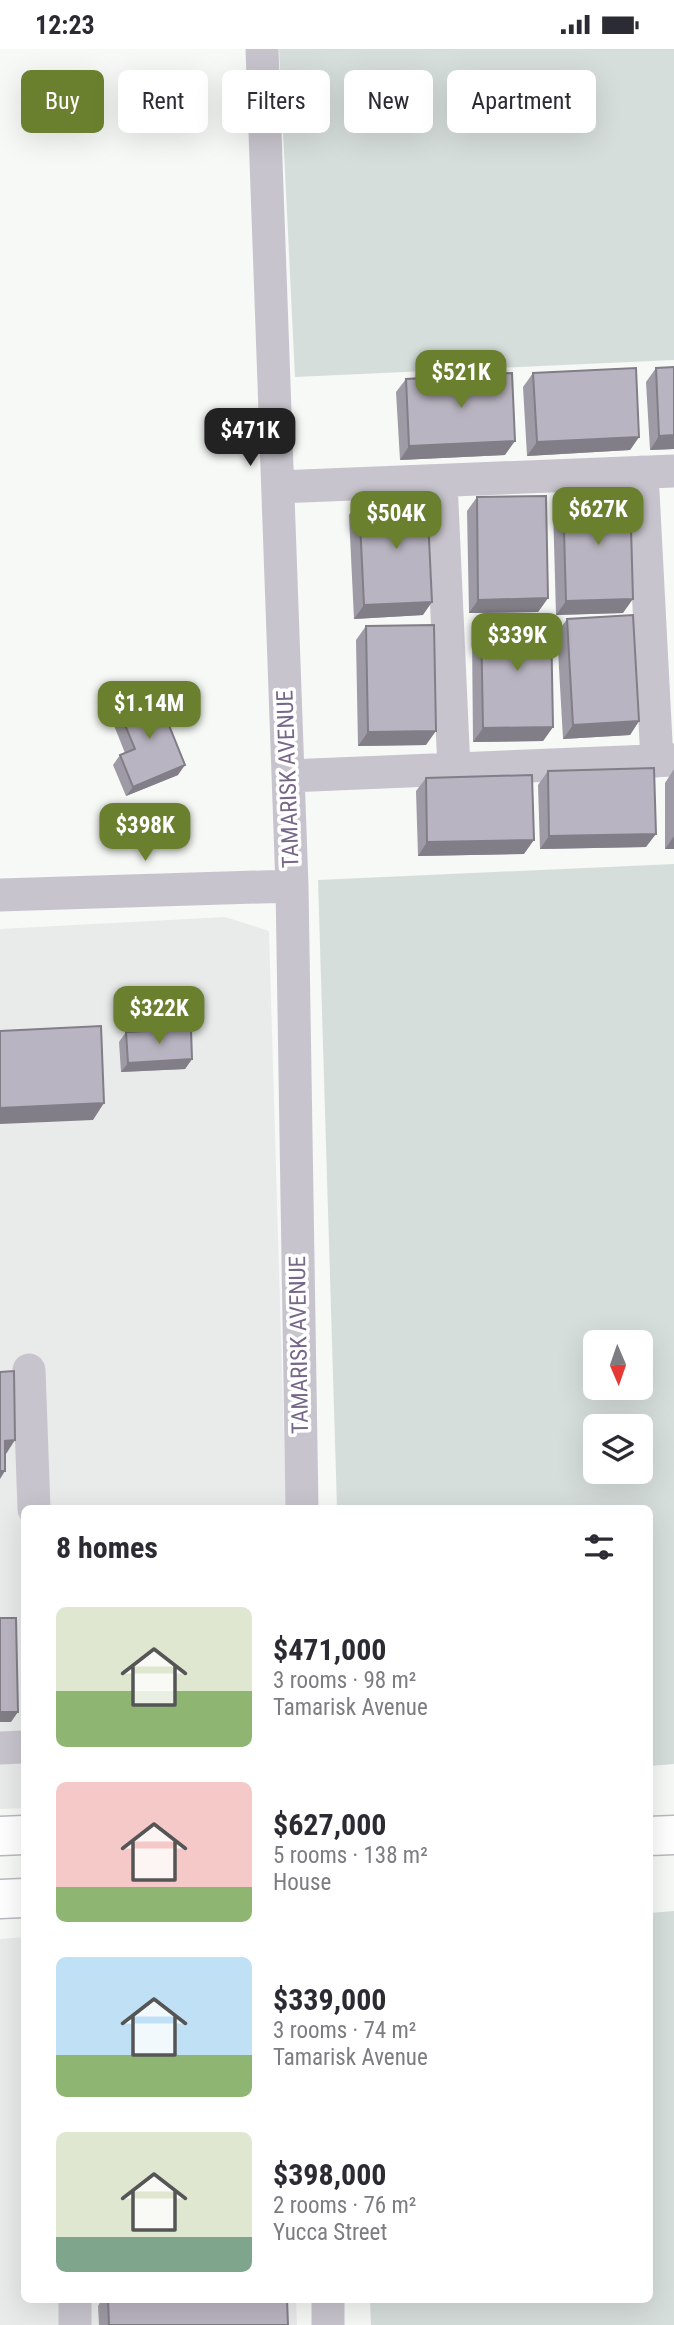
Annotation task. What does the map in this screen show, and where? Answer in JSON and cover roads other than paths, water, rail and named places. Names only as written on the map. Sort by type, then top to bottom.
[{"type":"main road","points":[[0,1836],[21,1835]]},
{"type":"main road","points":[[653,1836],[674,1835]]},
{"type":"main road","points":[[0,1899],[21,1898]]},
{"type":"street","name":"TAMARISK AVENUE","points":[[262,49],[292,886],[302,1505]]},
{"type":"street","points":[[278,488],[658,471],[665,760],[288,776]]},
{"type":"street","points":[[441,481],[454,769]]},
{"type":"street","points":[[0,895],[292,886]]},
{"type":"street","points":[[29,1370],[34,1505]]},
{"type":"street","points":[[0,1748],[21,1747]]},
{"type":"street","points":[[75,2303],[75,2325]]},
{"type":"street","points":[[328,2303],[328,2325]]}]
